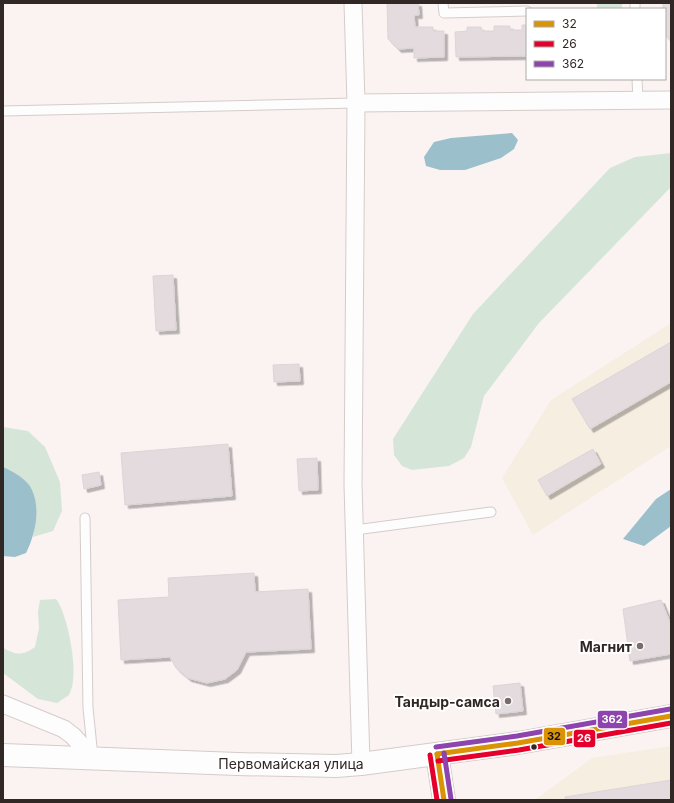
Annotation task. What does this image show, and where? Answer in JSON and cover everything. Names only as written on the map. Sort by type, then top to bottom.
[{"type":"main road","name":"Первомайская улица","points":[[3,755],[336,766],[518,743],[671,716]]},
{"type":"main road","points":[[437,754],[444,800]]},
{"type":"street","points":[[353,3],[356,103],[354,476],[361,764]]},
{"type":"street","points":[[356,103],[671,100]]},
{"type":"street","points":[[3,704],[64,729],[73,736],[93,758]]},
{"type":"lane","points":[[443,3],[444,13],[526,11]]},
{"type":"lane","points":[[637,80],[638,101]]},
{"type":"lane","points":[[3,111],[356,103]]},
{"type":"lane","points":[[355,530],[491,512]]},
{"type":"lane","points":[[85,518],[88,708],[93,758]]},
{"type":"shaded area","points":[[671,323],[671,446],[533,535],[502,478],[551,400]]},
{"type":"shaded area","points":[[671,746],[671,800],[535,800],[592,758]]},
{"type":"green space","points":[[597,3],[622,3],[622,8],[597,8]]},
{"type":"green space","points":[[671,153],[671,187],[539,323],[484,396],[471,447],[464,458],[449,466],[412,470],[402,466],[394,455],[393,439],[473,314],[610,168],[635,157]]},
{"type":"green space","points":[[3,427],[28,431],[45,447],[60,482],[62,511],[53,531],[33,537],[35,525],[35,504],[33,495],[30,487],[24,480],[15,473],[3,467]]},
{"type":"green space","points":[[56,599],[64,615],[70,638],[74,672],[73,684],[69,695],[57,703],[38,699],[3,673],[3,648],[19,654],[35,647],[39,628],[38,612],[40,600]]},
{"type":"water","points":[[512,133],[518,140],[514,149],[501,158],[465,170],[440,170],[426,166],[424,157],[434,142],[451,138]]},
{"type":"water","points":[[3,467],[16,473],[24,479],[30,486],[35,498],[36,522],[32,538],[26,553],[15,557],[3,556]]},
{"type":"water","points":[[671,489],[671,526],[644,546],[623,539],[656,499]]},
{"type":"building","points":[[387,3],[418,3],[419,15],[414,15],[415,27],[433,27],[433,31],[444,31],[444,57],[414,58],[414,48],[398,49],[388,39]]},
{"type":"building","points":[[663,3],[671,3],[671,41],[666,36],[666,8],[663,8]]},
{"type":"building","points":[[522,25],[526,25],[526,56],[456,57],[455,32],[467,31],[467,27],[481,27],[482,31],[494,31],[494,26],[510,26],[510,30],[522,30]]},
{"type":"building","points":[[173,275],[176,330],[156,331],[153,276]]},
{"type":"building","points":[[671,342],[671,382],[590,429],[572,399]]},
{"type":"building","points":[[299,364],[300,381],[274,382],[273,365]]},
{"type":"building","points":[[228,444],[232,496],[125,505],[121,453]]},
{"type":"building","points":[[593,449],[601,464],[547,496],[538,480]]},
{"type":"building","points":[[317,458],[318,490],[299,491],[297,459]]},
{"type":"building","points":[[99,472],[101,485],[84,489],[82,475]]},
{"type":"building","points":[[254,573],[255,592],[308,589],[311,649],[246,652],[237,670],[225,679],[207,683],[188,678],[176,668],[170,657],[121,660],[118,600],[169,597],[168,578]]},
{"type":"building","points":[[661,600],[671,625],[671,654],[630,661],[623,609]]},
{"type":"building","points":[[520,683],[523,711],[496,714],[493,686]]},
{"type":"building","points":[[671,780],[671,800],[565,800],[565,797]]},
{"type":"transit line","name":"362","points":[[436,747],[517,736],[670,709]]},
{"type":"transit line","name":"32","points":[[437,754],[518,743],[671,716]]},
{"type":"transit line","name":"26","points":[[438,761],[519,750],[671,723]]},
{"type":"transit line","name":"362","points":[[444,753],[451,799]]},
{"type":"transit line","name":"32","points":[[437,754],[444,800]]},
{"type":"transit line","name":"26","points":[[430,755],[437,800]]},
{"type":"place","name":"Магнит","points":[[640,646]]},
{"type":"place","name":"Тандыр-самса","points":[[508,701]]}]
